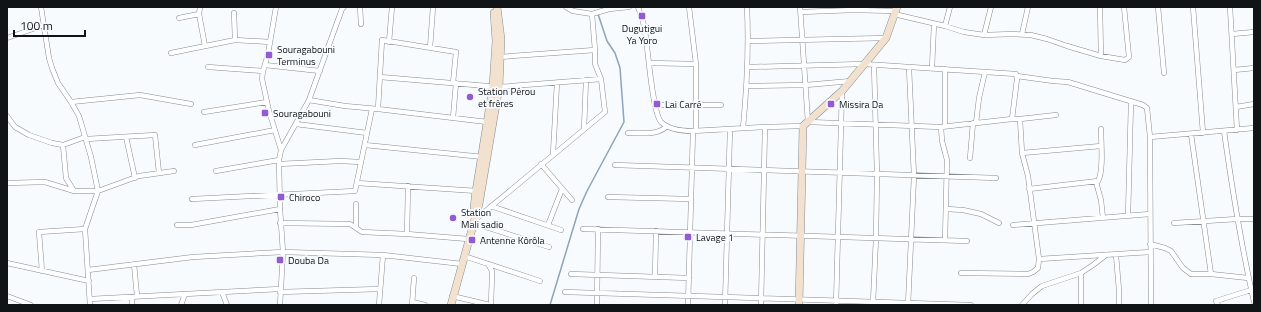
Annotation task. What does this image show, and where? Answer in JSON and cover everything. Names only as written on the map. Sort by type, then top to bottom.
[{"type":"main road","points":[[493,7],[498,57]]},
{"type":"main road","points":[[450,305],[473,221],[496,87],[501,39],[498,7]]},
{"type":"main road","points":[[799,302],[802,171],[806,124],[842,91],[886,38],[896,11]]},
{"type":"main road","points":[[484,157],[487,122],[496,87]]},
{"type":"street","points":[[40,7],[52,68],[58,83],[79,116],[86,138],[98,191],[85,229],[90,305]]},
{"type":"street","points":[[200,7],[199,14],[205,46]]},
{"type":"street","points":[[276,7],[262,79],[281,150]]},
{"type":"street","points":[[280,305],[283,252],[280,223],[279,162],[281,150],[309,100],[344,7]]},
{"type":"street","points":[[360,7],[361,24]]},
{"type":"street","points":[[389,42],[392,7]]},
{"type":"street","points":[[430,48],[433,7]]},
{"type":"street","points":[[566,7],[573,11],[592,14],[609,9],[630,7]]},
{"type":"street","points":[[638,7],[645,30],[655,105],[660,121],[667,126],[682,131],[841,123],[943,127],[1056,115]]},
{"type":"street","points":[[688,305],[692,168],[696,105],[696,64],[689,7]]},
{"type":"street","points":[[743,128],[748,67],[747,7]]},
{"type":"street","points":[[945,26],[950,7]]},
{"type":"street","points":[[984,35],[991,7]]},
{"type":"street","points":[[1022,34],[1028,7]]},
{"type":"street","points":[[1100,7],[1101,56]]},
{"type":"street","points":[[806,124],[806,85],[800,9],[896,11],[934,24],[964,32],[984,35],[1022,34],[1047,39],[1101,56],[1125,60],[1128,58],[1124,7]]},
{"type":"street","points":[[1158,7],[1164,73]]},
{"type":"street","points":[[1193,7],[1203,133]]},
{"type":"street","points":[[1230,7],[1237,130]]},
{"type":"street","points":[[234,13],[235,40]]},
{"type":"street","points":[[179,18],[199,14]]},
{"type":"street","points":[[473,221],[605,112],[601,79],[595,64],[592,14]]},
{"type":"street","points":[[932,68],[934,24]]},
{"type":"street","points":[[7,38],[44,25]]},
{"type":"street","points":[[1232,34],[1254,32]]},
{"type":"street","points":[[748,41],[886,38]]},
{"type":"street","points":[[171,53],[235,40],[270,42]]},
{"type":"street","points":[[192,199],[355,191],[375,109],[380,77],[382,40],[456,52],[453,118]]},
{"type":"street","points":[[498,57],[595,50]]},
{"type":"street","points":[[649,63],[696,64]]},
{"type":"street","points":[[748,67],[864,64],[909,68],[1015,73],[1017,76],[1068,82],[1143,105],[1147,108],[1150,137],[1151,305]]},
{"type":"street","points":[[265,65],[320,71]]},
{"type":"street","points":[[873,304],[877,174],[874,65]]},
{"type":"street","points":[[208,67],[263,71]]},
{"type":"street","points":[[908,304],[914,176],[909,68]]},
{"type":"street","points":[[1234,70],[1254,68]]},
{"type":"street","points":[[945,69],[942,142],[947,160],[945,240]]},
{"type":"street","points":[[970,158],[979,98],[985,72]]},
{"type":"street","points":[[1012,119],[1017,76]]},
{"type":"street","points":[[380,77],[496,87],[601,79]]},
{"type":"street","points":[[584,129],[586,80]]},
{"type":"street","points":[[747,86],[806,85],[851,81]]},
{"type":"street","points":[[553,154],[557,83]]},
{"type":"street","points":[[836,303],[842,91]]},
{"type":"street","points":[[71,102],[140,95],[191,104]]},
{"type":"street","points":[[309,100],[345,106],[487,122]]},
{"type":"street","points":[[204,112],[267,102]]},
{"type":"street","points":[[1128,216],[1131,102]]},
{"type":"street","points":[[1236,107],[1254,104]]},
{"type":"street","points":[[655,105],[721,105]]},
{"type":"street","points":[[7,116],[15,126],[29,135],[63,145],[86,138],[155,135],[159,173]]},
{"type":"street","points":[[961,273],[1028,274],[1038,268],[1039,259],[1028,176],[1022,153],[1020,119]]},
{"type":"street","points":[[296,124],[368,133]]},
{"type":"street","points":[[628,134],[658,132],[667,126]]},
{"type":"street","points":[[761,305],[765,127]]},
{"type":"street","points":[[1029,189],[1096,182],[1100,177],[1101,128]]},
{"type":"street","points":[[1150,137],[1254,128]]},
{"type":"street","points":[[725,305],[730,129]]},
{"type":"street","points":[[195,145],[275,130]]},
{"type":"street","points":[[1224,131],[1237,219],[1254,302]]},
{"type":"street","points":[[1191,134],[1211,274]]},
{"type":"street","points":[[126,137],[135,178]]},
{"type":"street","points":[[63,145],[66,178],[74,191]]},
{"type":"street","points":[[365,145],[484,157]]},
{"type":"street","points":[[1022,153],[1101,146]]},
{"type":"street","points":[[216,171],[279,162],[361,162]]},
{"type":"street","points":[[541,164],[572,200]]},
{"type":"street","points":[[615,166],[996,178]]},
{"type":"street","points":[[7,183],[45,182],[74,191],[98,191],[139,176],[174,171]]},
{"type":"street","points":[[1096,182],[1101,200],[1103,218]]},
{"type":"street","points":[[357,183],[479,191]]},
{"type":"street","points":[[407,234],[408,186]]},
{"type":"street","points":[[548,225],[562,189]]},
{"type":"street","points":[[608,197],[691,199]]},
{"type":"street","points":[[356,204],[356,228]]},
{"type":"street","points":[[491,206],[560,230]]},
{"type":"street","points":[[177,225],[191,225],[280,209]]},
{"type":"street","points":[[946,209],[963,210],[981,214],[999,223]]},
{"type":"street","points":[[1013,225],[1150,214]]},
{"type":"street","points":[[1174,223],[1254,219]]},
{"type":"street","points":[[473,221],[548,247]]},
{"type":"street","points":[[280,223],[350,224],[362,232],[468,239]]},
{"type":"street","points":[[42,271],[39,232],[85,229]]},
{"type":"street","points":[[583,229],[967,241]]},
{"type":"street","points":[[596,305],[598,229]]},
{"type":"street","points":[[655,277],[656,231]]},
{"type":"street","points":[[1150,244],[1171,251],[1183,268],[1191,274],[1211,274],[1248,278]]},
{"type":"street","points":[[88,270],[193,257],[283,252],[383,255],[462,264]]},
{"type":"street","points":[[1039,259],[1150,252]]},
{"type":"street","points":[[1022,305],[1042,286],[1081,273],[1106,254]]},
{"type":"street","points":[[379,305],[383,255]]},
{"type":"street","points":[[1116,255],[1119,305]]},
{"type":"street","points":[[464,256],[540,281]]},
{"type":"street","points":[[7,263],[89,281]]},
{"type":"street","points":[[132,305],[135,297],[134,264]]},
{"type":"street","points":[[452,296],[491,305],[492,270],[488,264]]},
{"type":"street","points":[[1081,273],[1081,305]]},
{"type":"street","points":[[571,274],[689,278]]},
{"type":"street","points":[[414,278],[412,304],[425,305]]},
{"type":"street","points":[[90,299],[280,290],[380,289]]},
{"type":"street","points":[[1218,305],[1216,301],[1251,290]]},
{"type":"street","points":[[222,292],[227,305]]},
{"type":"street","points":[[565,292],[761,298],[799,302],[971,305]]},
{"type":"street","points":[[181,305],[185,294]]},
{"type":"street","points":[[7,296],[31,305]]},
{"type":"waterway","points":[[550,305],[579,209],[624,122],[620,68],[615,53],[607,41],[598,14]]},
{"type":"place","name":"Dugutigui Ya Yoro","points":[[642,16]]},
{"type":"place","name":"Souragabouni Terminus","points":[[269,55]]},
{"type":"place","name":"Station Pérou et frères","points":[[470,97]]},
{"type":"place","name":"Lai Carré","points":[[657,104]]},
{"type":"place","name":"Missira Da","points":[[831,104]]},
{"type":"place","name":"Souragabouni","points":[[265,113]]},
{"type":"place","name":"Chiroco","points":[[281,197]]},
{"type":"place","name":"Station Mali sadio","points":[[453,218]]},
{"type":"place","name":"Lavage 1","points":[[688,237]]},
{"type":"place","name":"Antenne Kôrôla","points":[[472,240]]},
{"type":"place","name":"Douba Da","points":[[280,260]]}]
